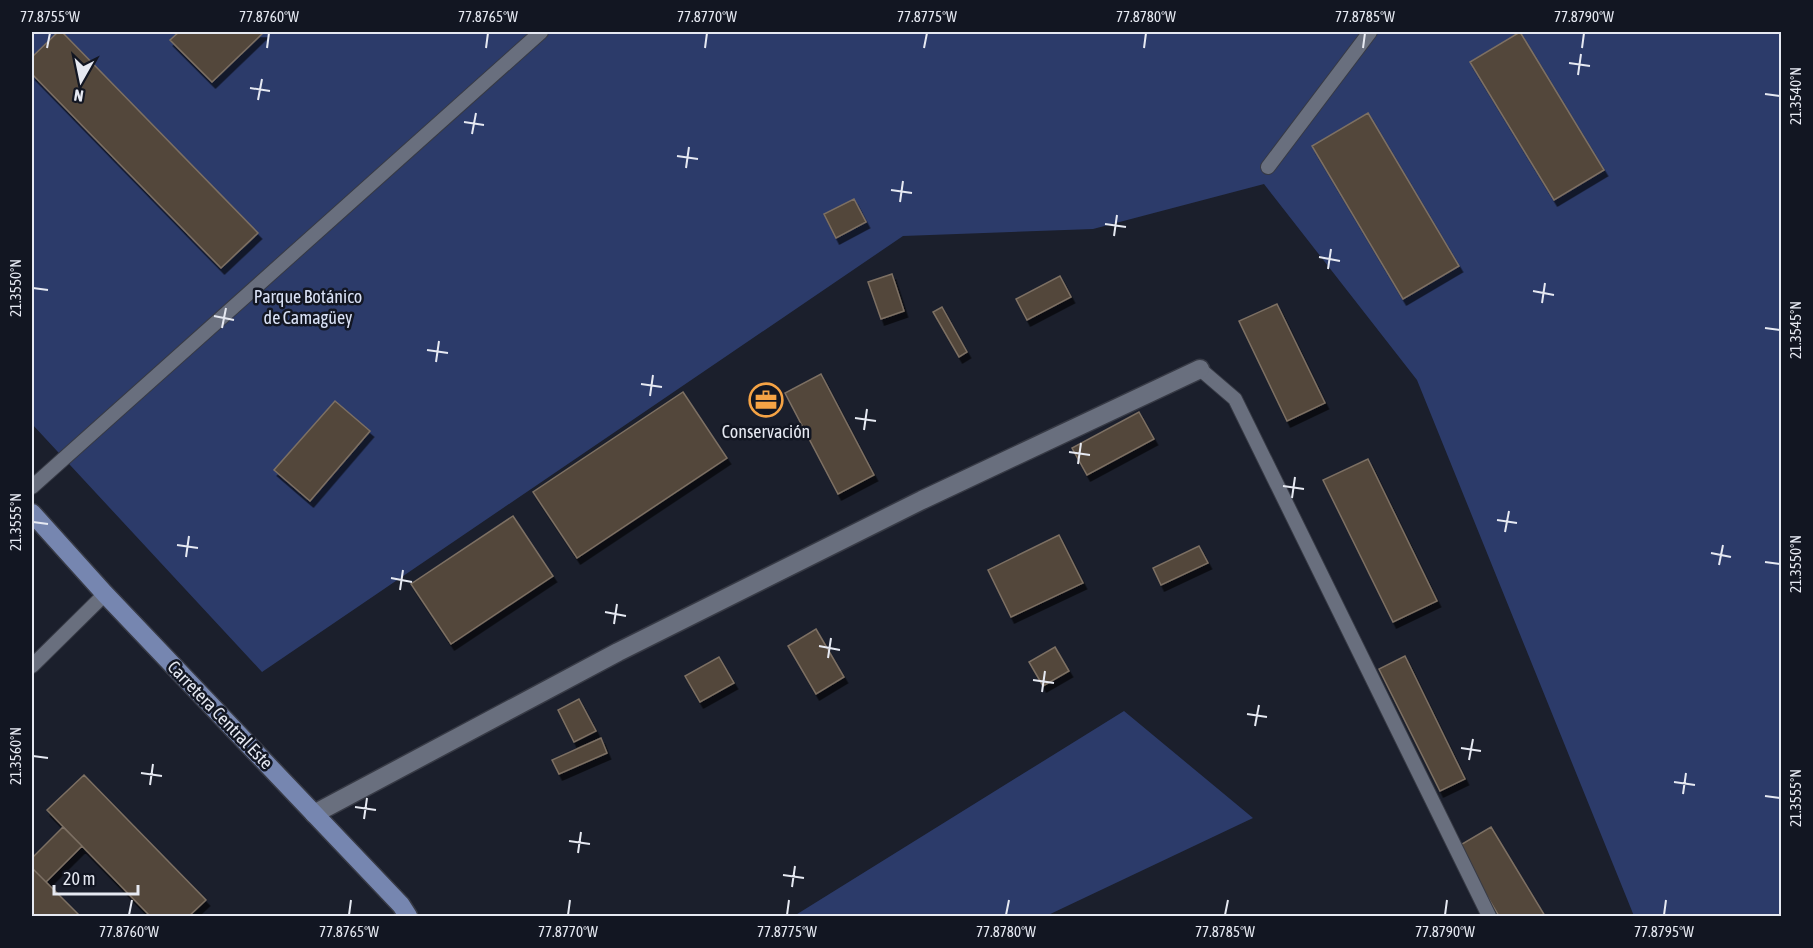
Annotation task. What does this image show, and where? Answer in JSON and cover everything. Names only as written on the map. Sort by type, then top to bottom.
[{"type":"main road","name":"Carretera Central Este","points":[[32,513],[105,594],[401,905],[408,916]]},
{"type":"street","points":[[315,814],[629,647],[922,500],[1200,369]]},
{"type":"lane","points":[[32,487],[541,32]]},
{"type":"lane","points":[[1268,167],[1370,32]]},
{"type":"lane","points":[[1200,369],[1235,399],[1489,916]]},
{"type":"lane","points":[[32,666],[105,594]]},
{"type":"green space","name":"Parque Botánico de Camagüey","points":[[32,32],[1781,32],[1781,916],[1634,916],[1417,380],[1264,184],[1093,229],[903,236],[262,672],[32,424]]},
{"type":"green space","points":[[1124,711],[1253,818],[1046,916],[794,916]]},
{"type":"building","points":[[58,32],[62,32],[258,233],[221,268],[32,74],[32,57]]},
{"type":"building","points":[[179,32],[264,32],[212,82],[170,40]]},
{"type":"building","points":[[1520,32],[1604,170],[1554,200],[1470,62]]},
{"type":"building","points":[[1368,113],[1459,266],[1403,299],[1312,146]]},
{"type":"building","points":[[854,199],[866,222],[836,238],[824,214]]},
{"type":"building","points":[[892,274],[904,311],[881,319],[868,282]]},
{"type":"building","points":[[1060,276],[1071,297],[1027,320],[1016,299]]},
{"type":"building","points":[[1277,304],[1325,403],[1287,421],[1239,321]]},
{"type":"building","points":[[942,307],[967,352],[959,357],[933,312]]},
{"type":"building","points":[[821,374],[874,475],[838,494],[785,393]]},
{"type":"building","points":[[683,392],[727,458],[577,558],[533,492]]},
{"type":"building","points":[[335,401],[370,431],[310,501],[274,470]]},
{"type":"building","points":[[1139,412],[1154,439],[1087,475],[1072,448]]},
{"type":"building","points":[[1368,459],[1437,601],[1393,622],[1323,480]]},
{"type":"building","points":[[513,516],[553,576],[451,644],[411,584]]},
{"type":"building","points":[[1059,535],[1083,583],[1011,617],[988,570]]},
{"type":"building","points":[[1199,546],[1208,563],[1161,585],[1153,568]]},
{"type":"building","points":[[816,629],[844,677],[816,694],[788,646]]},
{"type":"building","points":[[1055,647],[1069,671],[1043,686],[1029,662]]},
{"type":"building","points":[[1405,656],[1465,779],[1440,791],[1379,669]]},
{"type":"building","points":[[719,657],[734,683],[700,702],[685,676]]},
{"type":"building","points":[[579,699],[596,731],[574,742],[558,710]]},
{"type":"building","points":[[601,738],[607,753],[559,774],[552,760]]},
{"type":"building","points":[[84,775],[206,900],[189,916],[150,916],[47,810]]},
{"type":"building","points":[[63,827],[82,846],[46,882],[32,868],[32,858]]},
{"type":"building","points":[[1491,827],[1545,916],[1499,916],[1457,847]]},
{"type":"building","points":[[32,868],[80,916],[32,916]]},
{"type":"place","name":"Conservación","points":[[766,400]]}]
